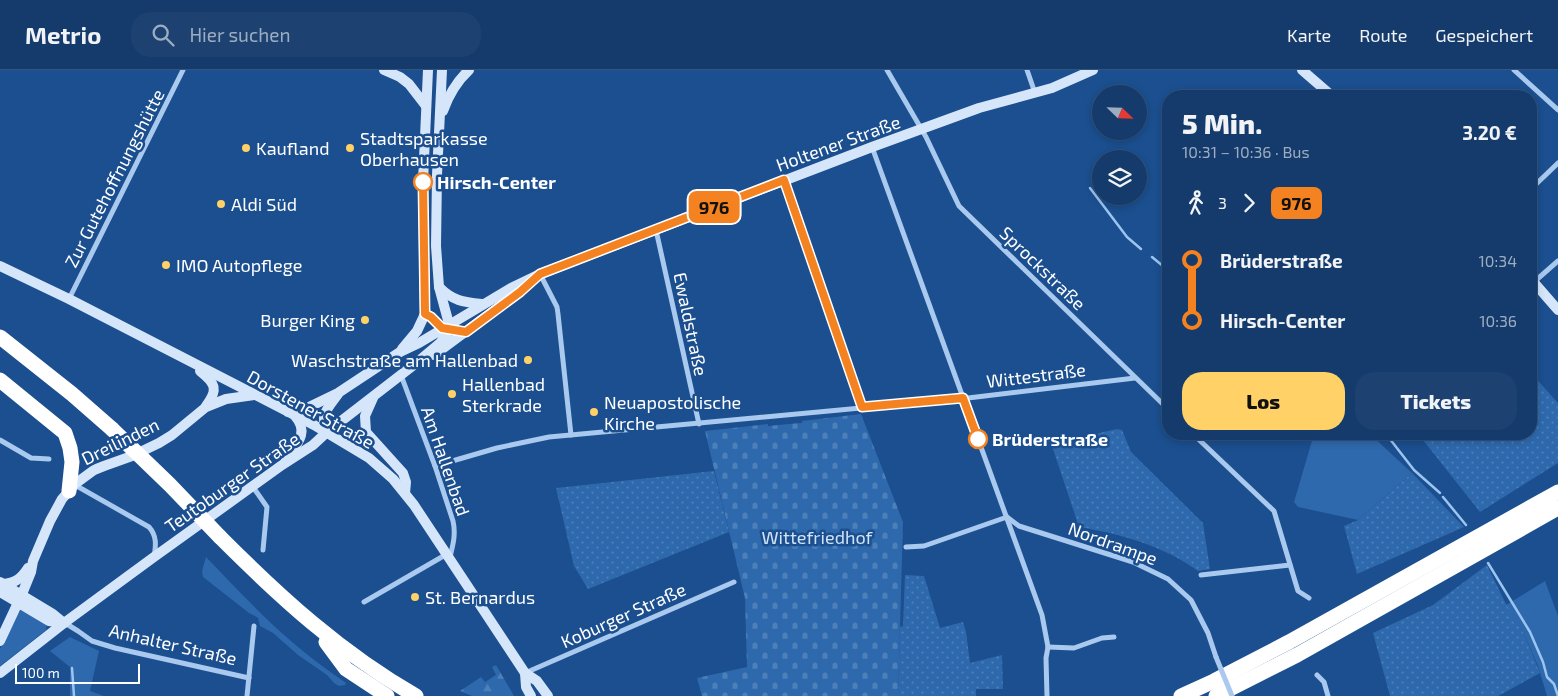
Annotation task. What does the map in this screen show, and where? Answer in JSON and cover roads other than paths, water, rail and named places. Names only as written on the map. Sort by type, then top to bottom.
[{"type":"highway","points":[[0,337],[72,394],[112,429],[261,578],[314,626],[368,666],[416,696]]},
{"type":"highway","points":[[0,380],[65,433],[72,462],[72,487]]},
{"type":"highway","points":[[1181,696],[1289,642],[1558,492]]},
{"type":"highway","points":[[1216,696],[1297,655],[1558,508]]},
{"type":"highway","points":[[314,626],[346,668],[388,696]]},
{"type":"main road","points":[[384,70],[400,77],[409,84],[426,106]]},
{"type":"main road","points":[[400,352],[417,331],[425,314],[423,182],[428,70]]},
{"type":"main road","points":[[442,70],[436,246],[439,287],[446,327]]},
{"type":"main road","points":[[440,119],[452,88],[469,70]]},
{"type":"main road","name":"Holtener Straße","points":[[291,414],[338,393],[400,352],[419,343],[482,304],[540,274],[920,129],[978,108],[1035,94],[1093,70]]},
{"type":"main road","points":[[1302,70],[1325,90]]},
{"type":"main road","name":"Dorstener Straße","points":[[0,266],[69,299],[327,432],[368,458],[387,473],[405,493],[449,556],[525,673],[537,681],[548,696]]},
{"type":"main road","name":"Holtener Straße","points":[[415,364],[438,353],[520,292],[540,274]]},
{"type":"main road","points":[[439,287],[447,295],[460,301],[482,304]]},
{"type":"main road","points":[[1537,287],[1558,310]]},
{"type":"main road","points":[[425,314],[446,327],[466,332]]},
{"type":"main road","name":"Holtener Straße","points":[[327,432],[374,397],[440,343],[446,327]]},
{"type":"main road","points":[[174,353],[212,382],[214,388],[213,396],[206,407]]},
{"type":"main road","points":[[327,432],[323,419],[324,414],[338,393]]},
{"type":"main road","name":"Dreilinden","points":[[21,598],[50,521],[72,487],[94,470],[132,456],[159,443],[172,435],[206,407],[226,399],[254,395]]},
{"type":"main road","points":[[374,397],[365,416],[366,432],[403,473],[406,482],[405,493]]},
{"type":"main road","points":[[282,465],[302,434],[302,426],[291,414]]},
{"type":"main road","name":"Teutoburger Straße","points":[[0,673],[64,623],[282,465],[313,445],[327,432]]},
{"type":"main road","points":[[1,586],[22,578],[33,562]]},
{"type":"main road","name":"Anhalter Straße","points":[[1,586],[53,614],[64,623]]},
{"type":"main road","points":[[0,641],[21,598]]},
{"type":"main road","name":"Dorstener Straße","points":[[525,673],[526,687],[531,696]]},
{"type":"street","name":"Zur Gutehoffnungshütte","points":[[69,299],[183,70]]},
{"type":"street","name":"Sprockstraße","points":[[887,70],[926,137],[959,206],[1162,403]]},
{"type":"street","points":[[1027,70],[1035,94]]},
{"type":"street","points":[[1514,70],[1536,90]]},
{"type":"street","points":[[1537,91],[1558,110]]},
{"type":"street","points":[[872,147],[1042,615],[1048,647],[1046,658],[1047,696]]},
{"type":"street","points":[[1537,183],[1558,163]]},
{"type":"street","points":[[784,180],[862,407]]},
{"type":"street","name":"Ewaldstraße","points":[[656,230],[699,424]]},
{"type":"street","points":[[1537,277],[1558,261]]},
{"type":"street","points":[[540,274],[557,307],[571,435]]},
{"type":"street","name":"Am Hallenbad","points":[[401,375],[435,466],[455,530],[449,556]]},
{"type":"street","name":"Wittestraße","points":[[435,466],[522,442],[571,435],[963,398],[1135,378]]},
{"type":"street","points":[[0,440],[31,458],[49,459]]},
{"type":"street","points":[[1199,440],[1274,511],[1298,591],[1309,598]]},
{"type":"street","name":"Teutoburger Straße","points":[[72,487],[149,527],[156,538],[154,557]]},
{"type":"street","points":[[253,487],[268,506],[263,550]]},
{"type":"street","points":[[906,547],[924,546],[1007,517]]},
{"type":"street","name":"Nordrampe","points":[[1007,517],[1019,526],[1133,562],[1168,579],[1181,589],[1191,600],[1208,633],[1232,696]]},
{"type":"street","points":[[364,602],[449,556]]},
{"type":"street","points":[[1202,574],[1290,565]]},
{"type":"street","name":"Koburger Straße","points":[[525,673],[734,582]]},
{"type":"street","name":"Anhalter Straße","points":[[64,623],[78,630],[92,641],[114,648],[249,678]]},
{"type":"street","points":[[247,696],[254,626]]},
{"type":"street","points":[[1048,647],[1074,648],[1102,638],[1114,637]]},
{"type":"street","points":[[1317,675],[1324,682],[1328,696]]},
{"type":"waterway","points":[[1090,188],[1127,237],[1141,249]]},
{"type":"waterway","points":[[1152,257],[1162,265]]},
{"type":"waterway","points":[[1391,440],[1414,470],[1440,493]]},
{"type":"waterway","points":[[1443,497],[1466,525]]},
{"type":"waterway","points":[[1488,563],[1530,632],[1543,662],[1547,677],[1554,684],[1558,696]]},
{"type":"waterway","points":[[72,668],[74,696]]},
{"type":"place","name":"Kaufland","points":[[246,148]]},
{"type":"place","name":"Stadtsparkasse Oberhausen","points":[[350,148]]},
{"type":"place","name":"Hirsch-Center","points":[[423,182]]},
{"type":"place","name":"Aldi Süd","points":[[221,204]]},
{"type":"place","name":"IMO Autopflege","points":[[166,265]]},
{"type":"place","name":"Burger King","points":[[365,320]]},
{"type":"place","name":"Waschstraße am Hallenbad","points":[[528,360]]},
{"type":"place","name":"Hallenbad Sterkrade","points":[[452,394]]},
{"type":"place","name":"Neuapostolische Kirche","points":[[594,412]]},
{"type":"place","name":"Brüderstraße","points":[[978,439]]},
{"type":"place","name":"St. Bernardus","points":[[415,597]]},
{"type":"park label","name":"Wittefriedhof","points":[[817,537]]}]
